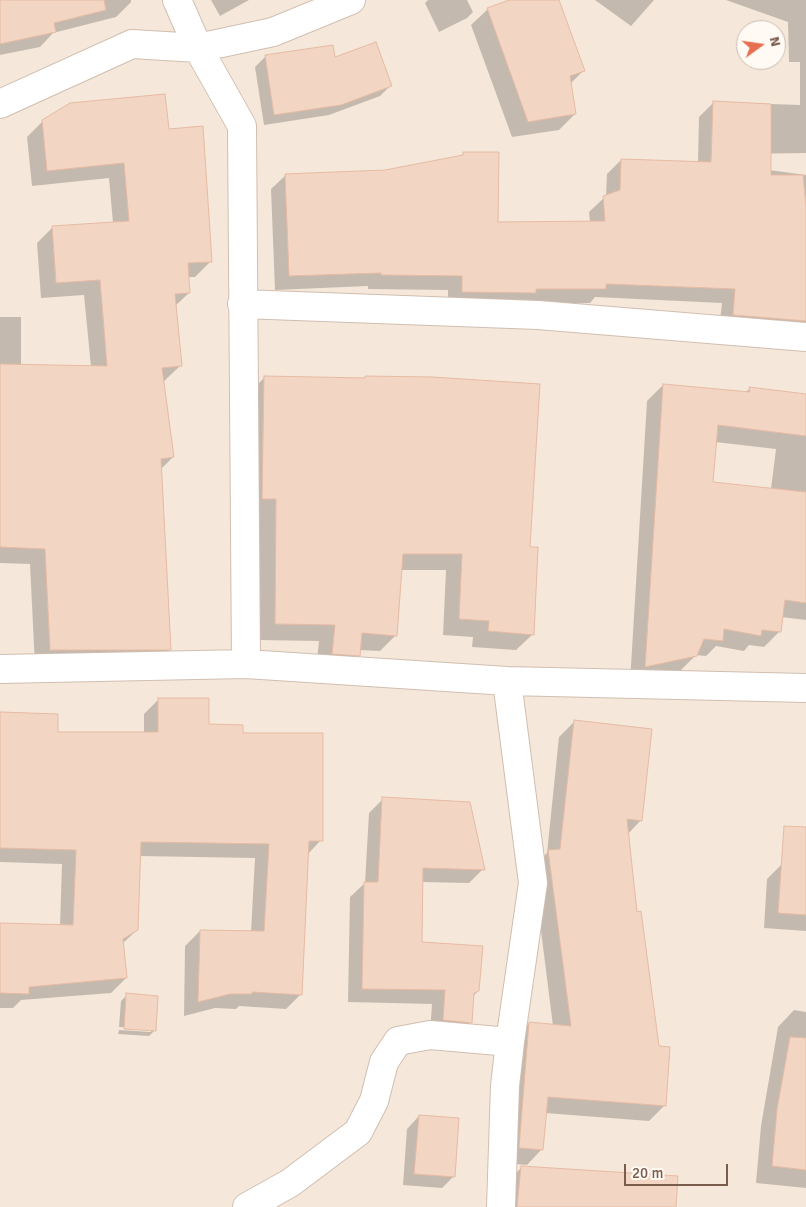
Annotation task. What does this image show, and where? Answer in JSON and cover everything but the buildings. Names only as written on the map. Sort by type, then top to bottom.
[{"type":"street","points":[[177,0],[198,48],[242,126],[246,664]]},
{"type":"street","points":[[0,104],[132,44],[198,48],[273,32],[351,0]]},
{"type":"street","points":[[242,304],[538,315],[806,337]]},
{"type":"street","points":[[0,669],[246,664],[507,681],[806,688]]},
{"type":"street","points":[[501,1207],[505,1086],[533,883],[507,681]]},
{"type":"street","points":[[247,1207],[290,1183],[358,1132],[374,1101],[384,1062],[398,1040],[430,1035],[510,1042]]},
{"type":"shaded area","points":[[0,0],[806,0],[806,1207],[0,1207]]}]
